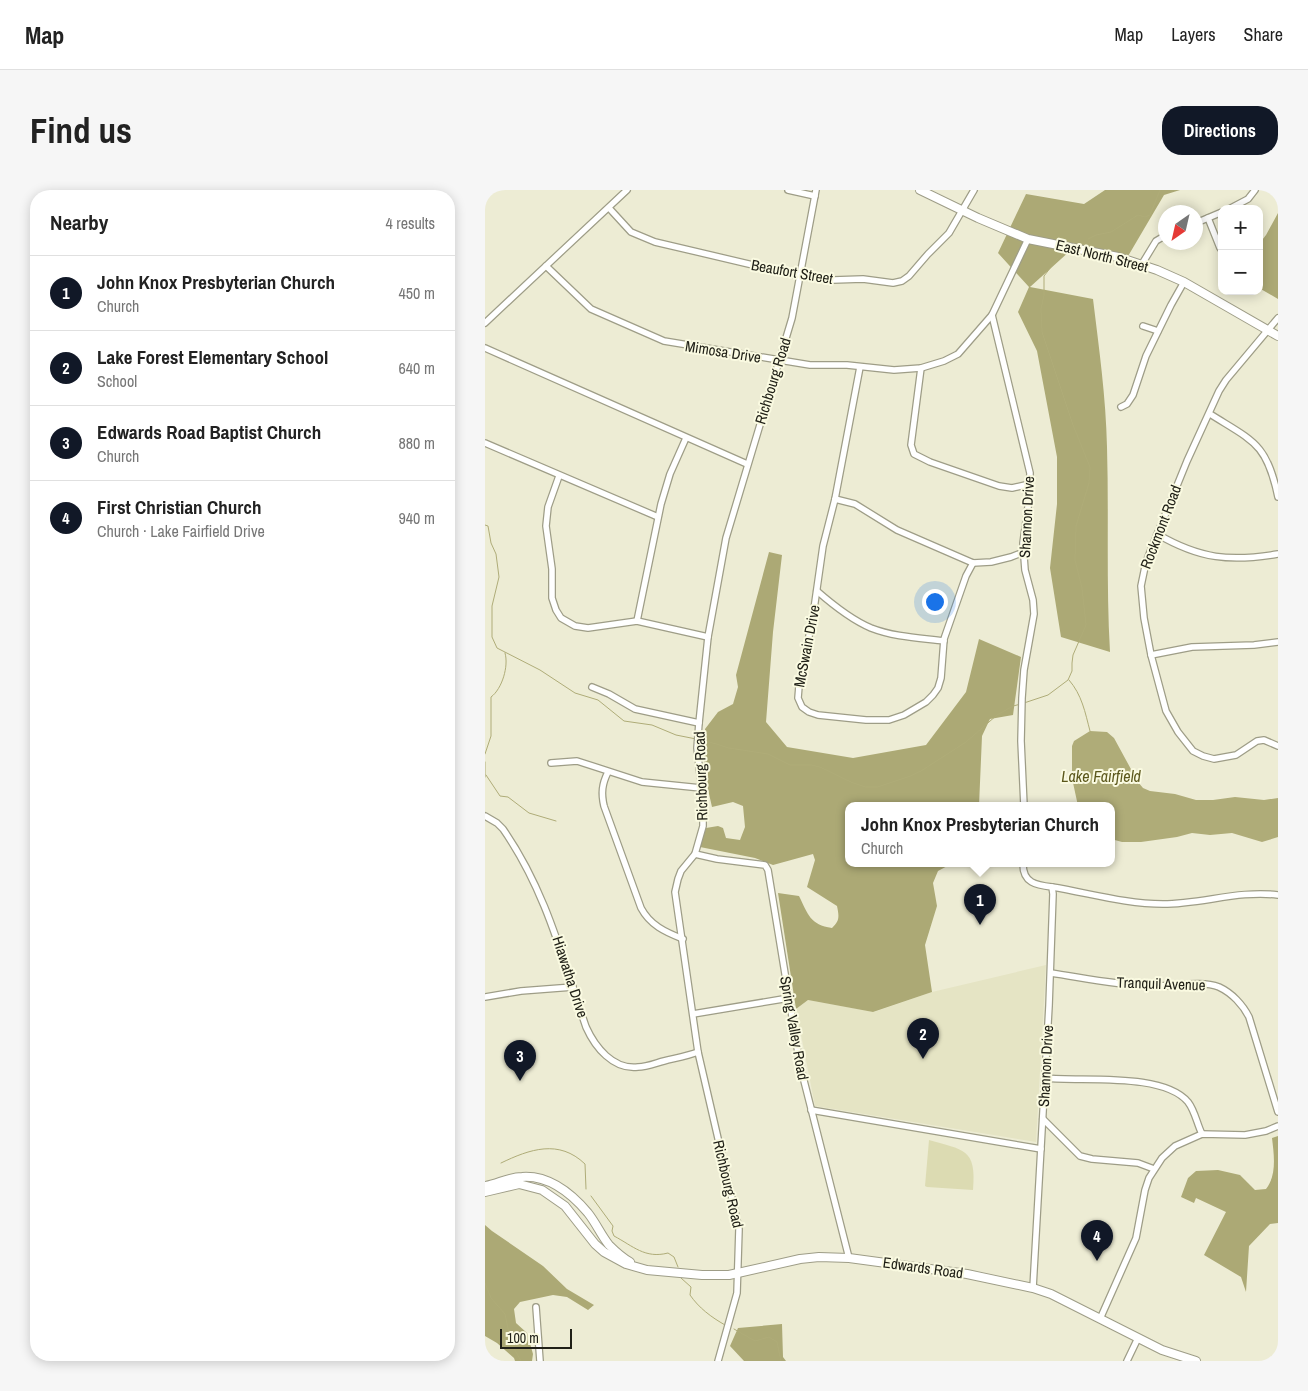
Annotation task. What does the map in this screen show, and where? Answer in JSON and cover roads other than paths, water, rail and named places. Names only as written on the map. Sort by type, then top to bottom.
[{"type":"street","points":[[485,323],[627,190]]},
{"type":"street","points":[[788,190],[815,193]]},
{"type":"street","name":"East North Street","points":[[920,190],[962,211],[1029,239],[1142,264],[1184,282],[1278,336]]},
{"type":"street","name":"Beaufort Street","points":[[609,208],[625,227],[643,238],[801,276],[833,280],[893,283],[909,276],[949,233],[974,190]]},
{"type":"street","points":[[1237,205],[1248,199],[1255,190]]},
{"type":"street","name":"Richbourg Road","points":[[718,1361],[737,1293],[740,1238],[738,1219],[698,1052],[676,899],[676,886],[681,872],[695,854],[703,826],[698,740],[699,726],[708,637],[726,538],[792,318],[815,193]]},
{"type":"street","points":[[1203,220],[1218,214]]},
{"type":"street","points":[[1208,218],[1218,243]]},
{"type":"street","points":[[992,315],[1029,239]]},
{"type":"street","points":[[1142,264],[1155,241],[1158,239]]},
{"type":"street","name":"Mimosa Drive","points":[[546,266],[591,309],[670,343],[810,365],[847,365],[894,370],[921,368],[944,362],[958,354],[992,315]]},
{"type":"street","points":[[1121,407],[1127,404],[1133,395],[1146,356],[1184,282]]},
{"type":"street","name":"Shannon Drive","points":[[992,315],[1014,410],[1029,464],[1030,484],[1023,537],[1025,570],[1033,600],[1034,614],[1024,670],[1022,698],[1021,741],[1025,802]]},
{"type":"street","name":"Rockmont Road","points":[[1278,318],[1226,380],[1187,460],[1146,562],[1141,586],[1144,618],[1151,655],[1169,717],[1178,732],[1196,753],[1209,758],[1224,758],[1236,755],[1257,741],[1264,740],[1278,746]]},
{"type":"street","points":[[1143,326],[1158,331]]},
{"type":"street","points":[[485,348],[747,464]]},
{"type":"street","name":"McSwain Drive","points":[[860,367],[835,499],[823,546],[817,591],[798,691],[800,704],[804,710],[818,715],[866,720],[889,720],[904,715],[926,702],[938,688],[941,678],[943,641],[966,576],[973,563]]},
{"type":"street","points":[[921,368],[911,445],[914,454],[930,462],[999,486],[1012,488],[1030,484]]},
{"type":"street","points":[[1210,414],[1249,438],[1258,447],[1270,468],[1278,497]]},
{"type":"street","points":[[637,621],[658,518],[670,474],[686,438]]},
{"type":"street","points":[[485,443],[658,518]]},
{"type":"street","points":[[559,476],[546,520],[552,569],[552,598],[561,618],[568,624],[584,628],[637,621],[708,637]]},
{"type":"street","points":[[835,499],[855,504],[897,530],[973,563],[991,562],[1024,552]]},
{"type":"street","points":[[1157,534],[1190,550],[1222,558],[1249,559],[1278,554]]},
{"type":"street","points":[[817,591],[850,616],[871,628],[914,638],[943,641]]},
{"type":"street","points":[[1151,655],[1192,647],[1254,646],[1278,642]]},
{"type":"street","points":[[591,687],[609,694],[635,709],[699,726]]},
{"type":"street","points":[[551,763],[577,761],[643,782],[701,788]]},
{"type":"street","points":[[608,772],[602,784],[601,794],[641,908],[656,925],[669,934],[683,938]]},
{"type":"street","name":"Hiawatha Drive","points":[[485,816],[503,829],[532,877],[551,921],[592,1038],[602,1051],[619,1065],[631,1068],[698,1052]]},
{"type":"street","name":"Spring Valley Road","points":[[695,854],[717,859],[758,863],[766,867],[800,1065],[849,1258]]},
{"type":"street","points":[[1023,867],[1023,872],[1028,880],[1035,884],[1129,901],[1162,904],[1244,894],[1278,895]]},
{"type":"street","name":"Shannon Drive","points":[[1033,1288],[1051,973],[1052,888]]},
{"type":"street","name":"Tranquil Avenue","points":[[1051,973],[1132,985],[1206,985],[1224,990],[1240,1003],[1249,1017],[1278,1112]]},
{"type":"street","points":[[485,997],[521,991],[573,987]]},
{"type":"street","points":[[693,1014],[789,998]]},
{"type":"street","points":[[1046,1078],[1142,1083],[1163,1086],[1178,1094],[1187,1102],[1202,1134]]},
{"type":"street","points":[[811,1110],[1041,1149]]},
{"type":"street","points":[[1043,1120],[1080,1156],[1092,1159],[1138,1163],[1154,1169]]},
{"type":"street","points":[[1100,1319],[1135,1238],[1145,1190],[1154,1169],[1162,1158],[1175,1146],[1202,1134],[1245,1135],[1266,1131],[1278,1126]]},
{"type":"street","name":"Edwards Road","points":[[485,1186],[502,1180],[525,1176],[551,1182],[573,1198],[588,1213],[610,1246],[636,1266]]},
{"type":"street","name":"Edwards Road","points":[[485,1192],[519,1184],[541,1190],[565,1206],[595,1244],[604,1252],[616,1260],[647,1270],[702,1275],[729,1275],[819,1257],[849,1258],[967,1274],[1033,1288],[1057,1297],[1162,1350],[1196,1361]]},
{"type":"street","points":[[535,1307],[540,1361]]},
{"type":"street","points":[[1127,1361],[1139,1338]]},
{"type":"water","name":"Lake Fairfield","points":[[1090,731],[1107,732],[1114,738],[1138,782],[1143,788],[1150,791],[1175,794],[1196,800],[1235,797],[1264,800],[1278,798],[1278,837],[1262,842],[1232,833],[1210,835],[1192,833],[1141,842],[1115,840],[1115,802],[1077,802],[1072,778],[1072,746],[1074,741]]},
{"type":"waterway","points":[[1088,239],[1111,232],[1138,215],[1145,217],[1150,215],[1160,190]]},
{"type":"waterway","points":[[1024,703],[1048,695],[1068,680],[1072,671],[1073,655],[1086,625],[1082,588],[1075,560],[1076,526],[1089,483],[1090,467],[1073,425],[1042,332],[1041,309],[1044,295],[1044,276],[1058,258]]},
{"type":"waterway","points":[[485,525],[488,526],[491,543],[496,554],[499,577],[492,606],[492,637],[497,648],[540,670],[575,693],[598,700],[624,721],[652,725],[676,735],[696,739]]},
{"type":"waterway","points":[[485,754],[491,736],[491,697],[498,689],[504,677],[505,653]]},
{"type":"waterway","points":[[1069,680],[1085,710],[1090,731]]},
{"type":"waterway","points":[[700,739],[729,748],[768,754],[790,765],[820,767],[853,783],[866,787],[877,787],[921,771],[966,742],[997,715],[1013,706],[1021,704]]},
{"type":"waterway","points":[[485,762],[485,777]]},
{"type":"waterway","points":[[486,775],[500,796],[508,797],[529,813],[556,821]]},
{"type":"waterway","points":[[501,1163],[533,1151],[544,1149],[565,1151],[585,1164],[586,1189]]},
{"type":"waterway","points":[[591,1196],[613,1226],[614,1236],[646,1253],[668,1253],[674,1257],[678,1267]]},
{"type":"waterway","points":[[681,1278],[691,1287],[690,1295],[697,1304],[725,1325]]},
{"type":"waterway","points":[[485,1283],[491,1298],[505,1314],[511,1343],[521,1361]]},
{"type":"waterway","points":[[734,1329],[755,1341],[769,1337],[777,1342],[781,1361]]},
{"type":"place","name":"John Knox Presbyterian Church","points":[[980,925]]},
{"type":"place","name":"Lake Forest Elementary School","points":[[923,1059]]},
{"type":"place","name":"Edwards Road Baptist Church","points":[[520,1081]]},
{"type":"place","name":"First Christian Church","points":[[1097,1261]]}]
